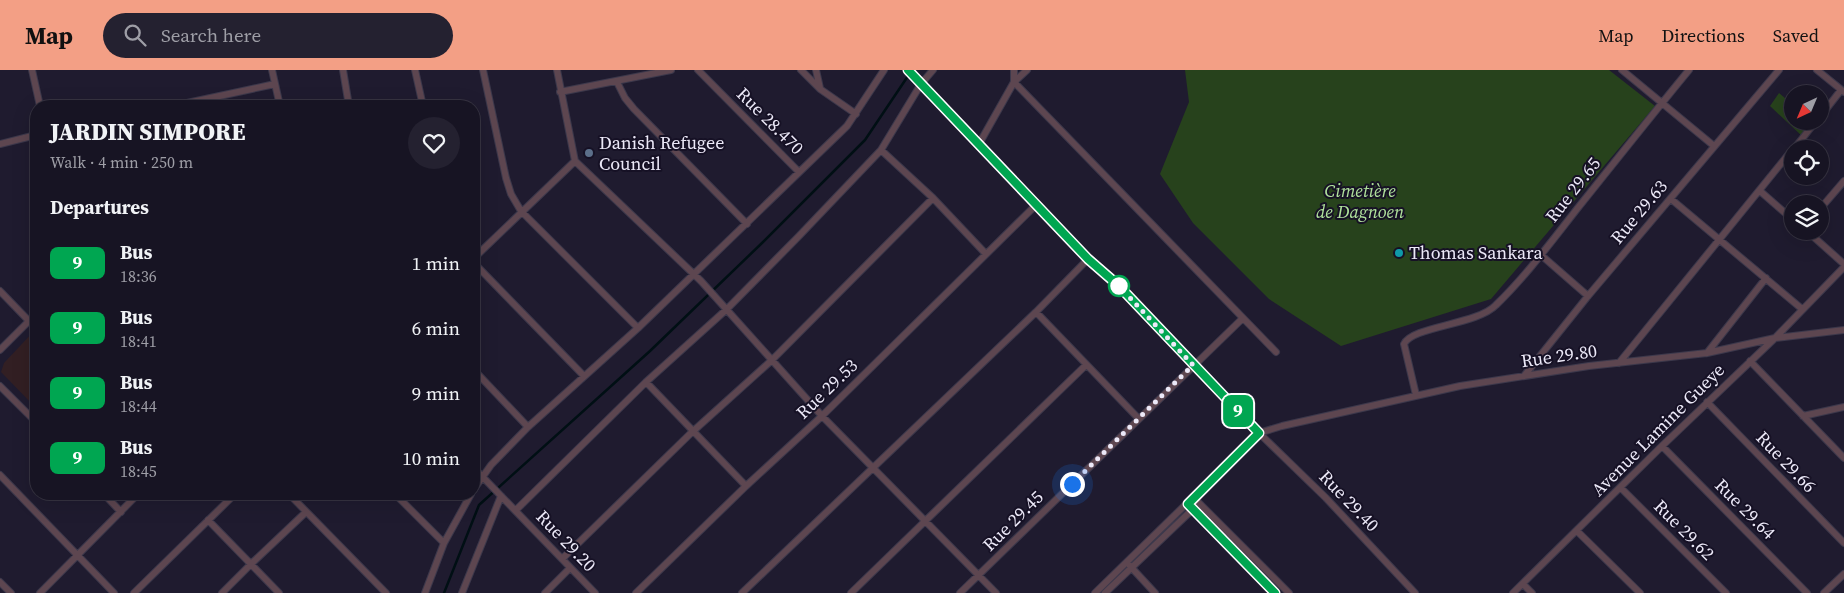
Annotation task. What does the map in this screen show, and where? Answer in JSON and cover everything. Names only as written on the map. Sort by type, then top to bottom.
[{"type":"street","points":[[32,70],[39,100]]},
{"type":"street","points":[[272,70],[279,100]]},
{"type":"street","points":[[343,70],[348,100]]},
{"type":"street","points":[[415,70],[422,100]]},
{"type":"street","points":[[483,70],[506,178],[511,194],[521,211],[638,328]]},
{"type":"street","points":[[557,70],[575,161],[701,281],[822,416],[996,593]]},
{"type":"street","points":[[560,92],[671,70]]},
{"type":"street","name":"Rue 28.470","points":[[698,70],[799,172]]},
{"type":"street","points":[[801,70],[820,89],[856,114]]},
{"type":"street","points":[[816,70],[820,89]]},
{"type":"street","points":[[480,479],[528,427],[638,328],[847,126],[884,70]]},
{"type":"street","name":"Rue 29.40","points":[[908,70],[1088,259],[1119,286],[1259,433],[1326,498],[1415,593]]},
{"type":"street","points":[[516,510],[725,307],[881,150],[921,84],[933,70]]},
{"type":"street","points":[[1014,70],[1014,82],[1276,352]]},
{"type":"street","points":[[979,144],[1014,82],[1027,70]]},
{"type":"street","points":[[1622,70],[1714,146]]},
{"type":"street","name":"Rue 29.65","points":[[1416,395],[1404,344],[1405,340],[1415,334],[1481,316],[1496,306],[1541,255],[1688,70]]},
{"type":"street","name":"Rue 29.63","points":[[1524,376],[1588,296],[1779,70]]},
{"type":"street","points":[[1817,70],[1843,91],[1829,106]]},
{"type":"street","points":[[617,82],[625,98],[634,109],[747,224]]},
{"type":"street","points":[[214,100],[275,84]]},
{"type":"street","points":[[1801,140],[1809,130]]},
{"type":"street","points":[[0,144],[30,136]]},
{"type":"street","points":[[881,150],[933,198],[985,253]]},
{"type":"street","points":[[480,252],[575,161]]},
{"type":"street","points":[[1619,363],[1784,161]]},
{"type":"street","points":[[1829,198],[1844,181]]},
{"type":"street","points":[[1760,191],[1784,212]]},
{"type":"street","points":[[562,559],[693,432],[772,360],[933,198]]},
{"type":"street","points":[[1671,198],[1802,309]]},
{"type":"street","name":"Rue 29.53","points":[[636,593],[746,486],[822,416],[985,253],[1037,204]]},
{"type":"street","points":[[1817,240],[1844,266]]},
{"type":"street","points":[[1541,255],[1588,296]]},
{"type":"street","points":[[742,593],[1036,312],[1088,259]]},
{"type":"street","name":"Avenue Lamine Gueye","points":[[1513,593],[1707,402],[1775,338],[1844,266]]},
{"type":"street","points":[[480,270],[584,376]]},
{"type":"street","points":[[1707,353],[1766,278]]},
{"type":"street","points":[[0,291],[29,320],[0,350]]},
{"type":"street","points":[[1036,312],[1138,418]]},
{"type":"street","name":"Rue 29.45","points":[[960,593],[1243,318]]},
{"type":"street","points":[[1775,338],[1844,330]]},
{"type":"street","name":"Rue 29.80","points":[[1259,433],[1282,426],[1383,405],[1416,395],[1524,376],[1707,353],[1775,338]]},
{"type":"street","points":[[1750,361],[1844,458]]},
{"type":"street","points":[[851,593],[1086,365]]},
{"type":"street","points":[[480,376],[528,427]]},
{"type":"street","points":[[646,382],[746,486]]},
{"type":"street","points":[[0,386],[30,416]]},
{"type":"street","name":"Rue 29.66","points":[[1707,402],[1844,543]]},
{"type":"street","points":[[1803,416],[1844,406]]},
{"type":"street","points":[[1095,593],[1129,565],[1191,506],[1194,498],[1259,433]]},
{"type":"street","name":"Rue 29.64","points":[[1662,446],[1807,593]]},
{"type":"street","points":[[0,475],[114,593]]},
{"type":"street","points":[[462,593],[500,495],[482,476]]},
{"type":"street","name":"Rue 29.62","points":[[1621,488],[1726,593]]},
{"type":"street","name":"Rue 29.20","points":[[500,495],[595,593]]},
{"type":"street","points":[[1194,498],[1289,593]]},
{"type":"street","points":[[109,500],[120,512]]},
{"type":"street","points":[[40,593],[132,500]]},
{"type":"street","points":[[134,593],[229,500]]},
{"type":"street","points":[[295,500],[386,593]]},
{"type":"street","points":[[401,500],[444,543]]},
{"type":"street","points":[[425,593],[444,543],[468,500]]},
{"type":"street","points":[[1191,506],[1275,593]]},
{"type":"street","points":[[222,593],[306,512]]},
{"type":"street","points":[[208,520],[279,593]]},
{"type":"street","points":[[1578,531],[1640,593]]},
{"type":"street","points":[[1105,593],[1129,565]]},
{"type":"street","points":[[1129,565],[1155,593]]},
{"type":"street","points":[[544,593],[570,568]]},
{"type":"street","points":[[1824,593],[1844,574]]},
{"type":"street","points":[[0,582],[11,593]]},
{"type":"street","points":[[1523,584],[1532,593]]},
{"type":"shaded area","points":[[30,335],[30,402],[1,372],[4,363]]},
{"type":"green space","name":"Cimetière de Dagnoen","points":[[1185,70],[1609,70],[1655,106],[1491,299],[1341,346],[1269,299],[1193,223],[1160,174],[1189,102]]},
{"type":"green space","points":[[1779,93],[1784,97],[1784,119],[1770,106]]},
{"type":"green space","points":[[1796,130],[1806,130],[1802,136]]},
{"type":"waterway","points":[[444,593],[479,505],[650,351],[865,140],[912,70]]},
{"type":"bus line","name":"9","points":[[908,70],[1088,259],[1119,286],[1259,433],[1188,504],[1275,593]]},
{"type":"place","name":"Danish Refugee Council","points":[[589,153]]},
{"type":"place","name":"Thomas Sankara","points":[[1399,253]]},
{"type":"route","points":[[1072,484],[1193,365],[1119,286]]}]
